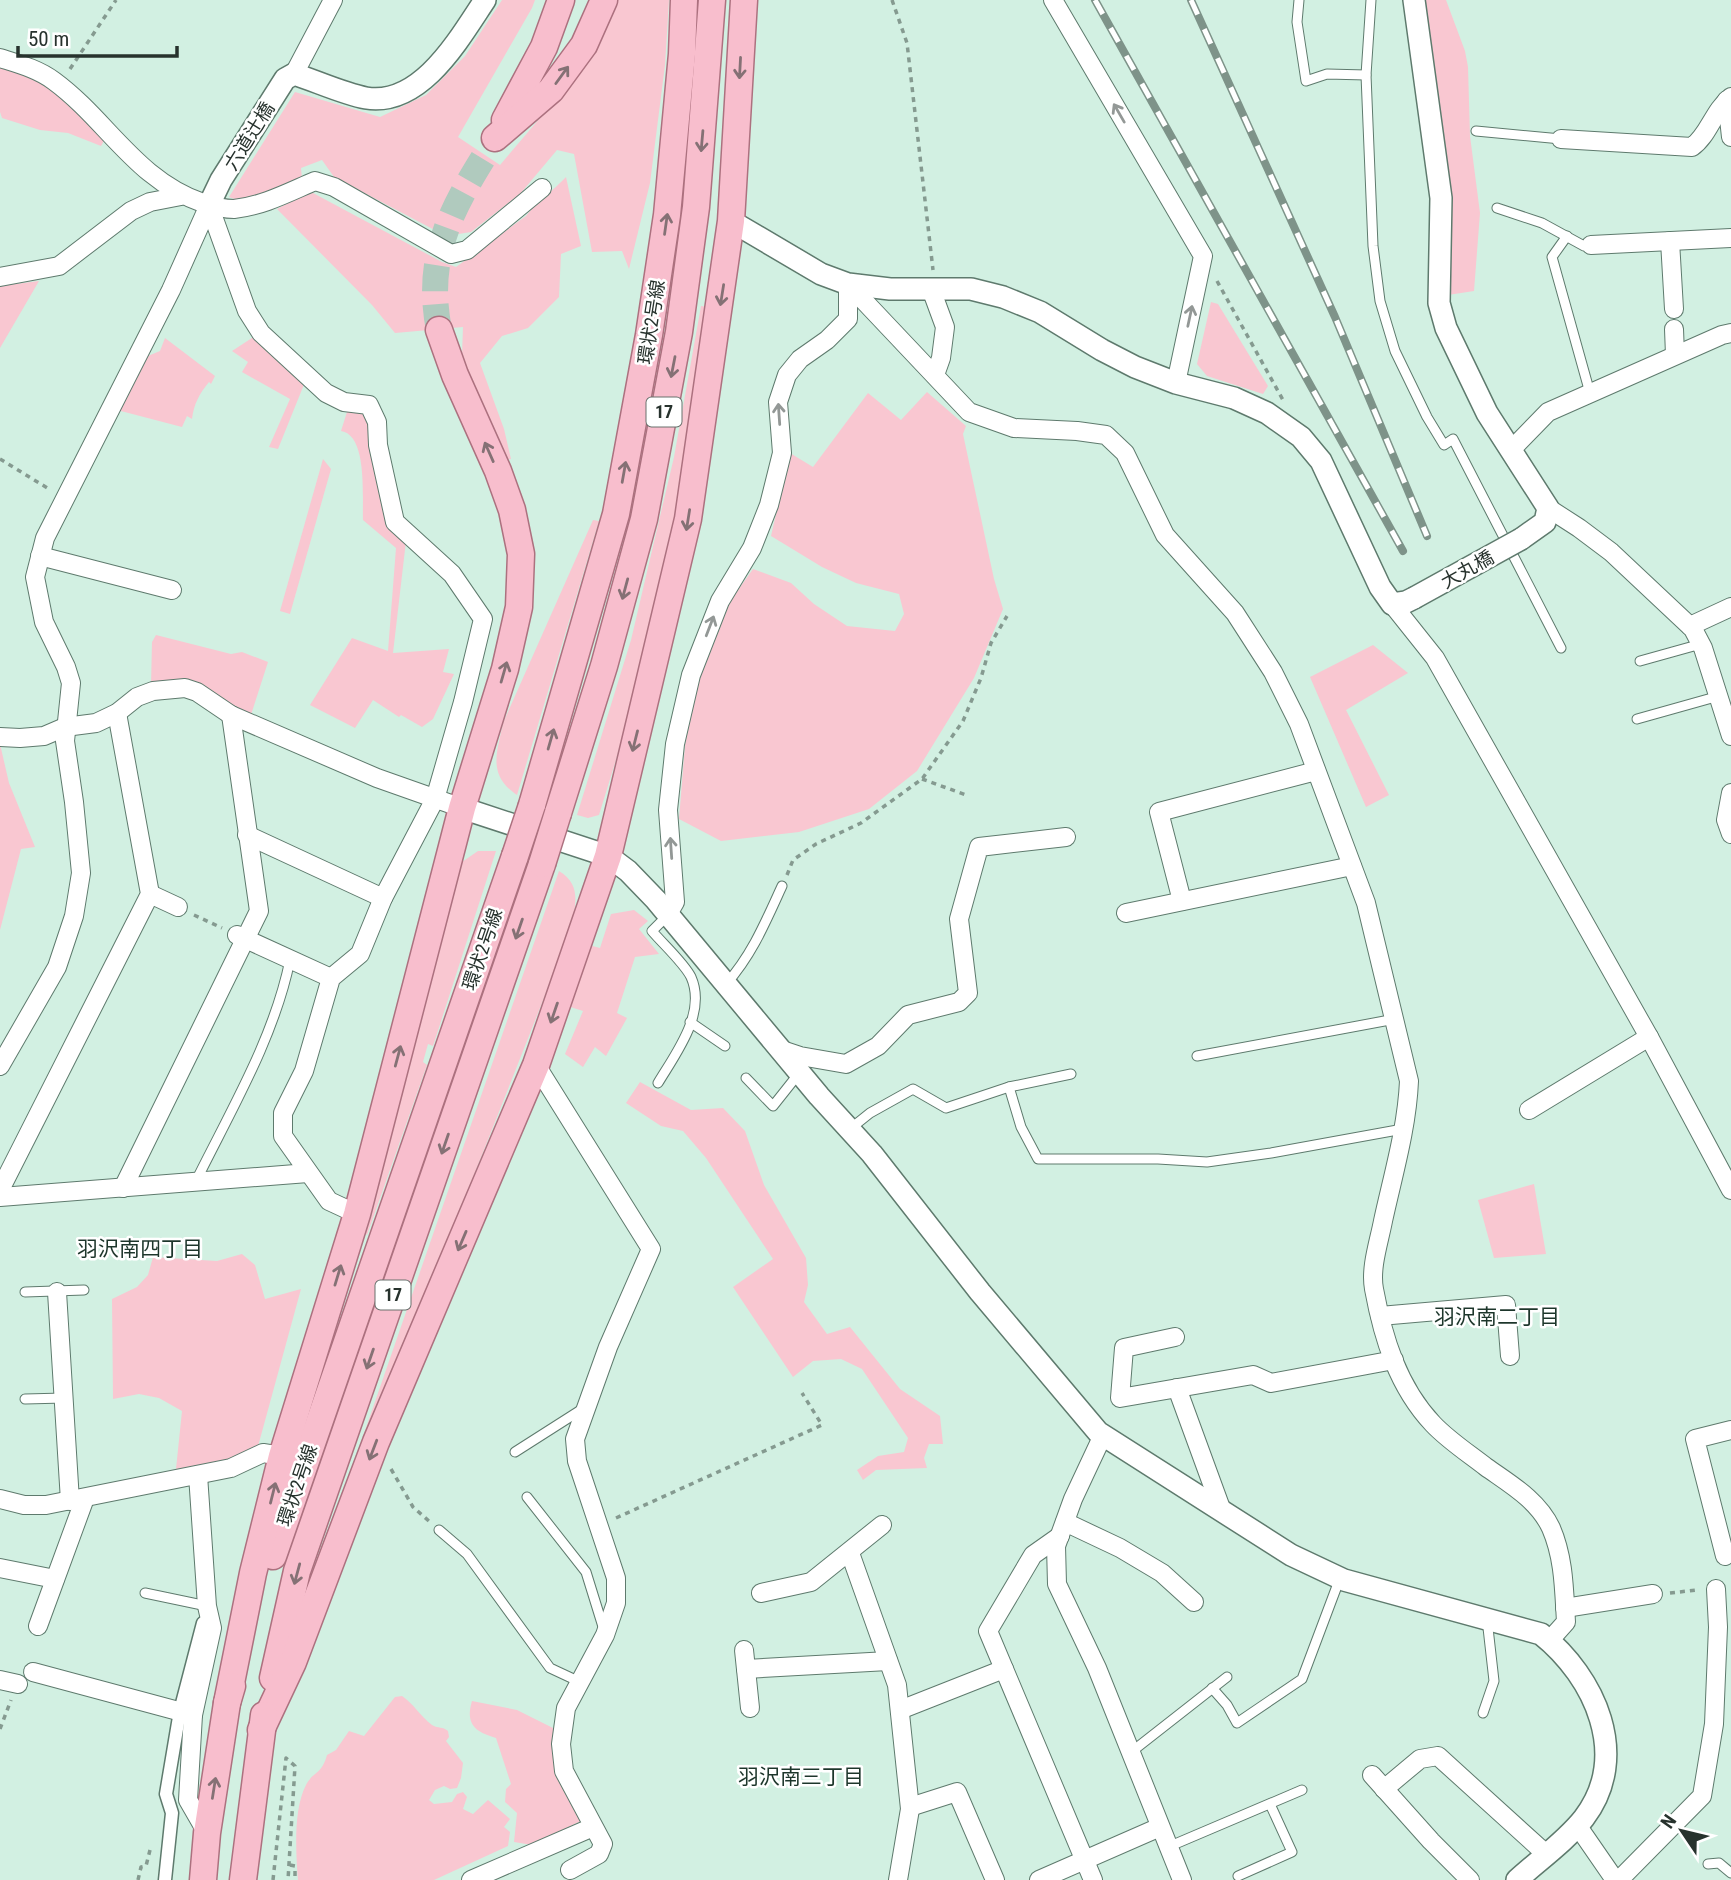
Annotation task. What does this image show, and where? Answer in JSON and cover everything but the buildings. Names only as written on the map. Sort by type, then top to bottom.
[{"type":"main road","points":[[561,0],[544,47],[517,102],[491,145],[551,90],[584,45],[604,0]]},
{"type":"main road","name":"環状2号線","points":[[203,1880],[206,1833],[227,1703],[265,1578],[532,805],[616,514],[649,335],[667,215],[682,54],[684,0]]},
{"type":"main road","name":"環状2号線","points":[[243,1880],[261,1730],[297,1571],[542,864],[604,666],[644,519],[679,332],[696,207],[712,0]]},
{"type":"main road","points":[[261,1730],[293,1662],[376,1442],[536,1065],[608,856],[684,540],[732,222],[744,0]]},
{"type":"main road","points":[[227,1703],[253,1573],[282,1456],[357,1214],[462,808],[505,669],[519,607],[521,554],[512,510],[439,330]]},
{"type":"street","points":[[333,0],[294,74],[366,98],[394,98],[418,86],[457,41],[485,0]]},
{"type":"street","points":[[1053,0],[1203,256],[1176,383]]},
{"type":"street","points":[[1414,0],[1441,198],[1439,303],[1446,328],[1487,413],[1548,508],[1611,552],[1690,626],[1701,644],[1724,697],[1731,736]]},
{"type":"street","points":[[0,58],[33,68],[59,86],[132,159],[181,196],[209,205],[231,209],[262,204],[316,181],[334,187],[451,254],[467,250],[542,188]]},
{"type":"street","name":"六道辻橋","points":[[209,205],[221,180],[277,91],[285,79],[294,74]]},
{"type":"street","points":[[1729,99],[1731,137]]},
{"type":"street","points":[[1561,139],[1692,147],[1700,141],[1712,117],[1729,99]]},
{"type":"street","points":[[0,277],[59,267],[131,211],[150,202],[181,196]]},
{"type":"street","points":[[0,1066],[8,1037],[57,967],[79,894],[81,873],[65,741],[71,682],[44,622],[35,577],[40,556],[45,538],[171,290],[209,205]]},
{"type":"street","points":[[209,205],[247,311],[261,333],[326,393],[344,402],[369,405],[377,422],[378,445],[395,522],[452,574],[483,619],[435,799],[383,898],[360,954],[331,978],[304,1071],[283,1113],[283,1136],[308,1173],[329,1201],[357,1214]]},
{"type":"street","points":[[732,222],[821,274],[848,284],[890,289],[932,281],[1023,304],[1121,360],[1176,383],[1234,398],[1266,413],[1301,436],[1321,461],[1380,587],[1435,658],[1649,1037],[1731,1190]]},
{"type":"street","points":[[1591,244],[1731,238]]},
{"type":"street","points":[[1670,241],[1674,309]]},
{"type":"street","points":[[932,281],[945,327],[941,358],[935,375]]},
{"type":"street","points":[[848,284],[969,412],[1014,428],[1077,430],[1106,435],[1125,453],[1165,535],[1235,613],[1273,671],[1299,724],[1366,903],[1409,1081],[1408,1109],[1376,1255],[1373,1285],[1380,1317],[1407,1389],[1433,1423],[1460,1447],[1532,1500],[1550,1526],[1562,1556],[1566,1622],[1549,1641]]},
{"type":"street","points":[[668,914],[675,902],[668,810],[675,744],[691,676],[720,601],[752,548],[768,505],[782,453],[778,402],[788,375],[800,359],[827,340],[848,318],[848,284]]},
{"type":"street","points":[[1674,329],[1675,355]]},
{"type":"street","points":[[1511,450],[1548,412],[1731,333]]},
{"type":"street","name":"大丸橋","points":[[1392,604],[1414,598],[1521,539],[1545,522],[1548,508]]},
{"type":"street","points":[[40,556],[172,590]]},
{"type":"street","points":[[1690,626],[1731,607]]},
{"type":"street","points":[[0,737],[44,736],[65,727],[96,723],[117,713],[137,697],[153,691],[185,688],[197,692],[231,715],[377,778],[608,856],[628,871],[668,914],[872,1154],[980,1292],[1098,1432],[1291,1555],[1340,1578],[1541,1634],[1561,1650],[1580,1673],[1597,1710],[1608,1744],[1604,1773],[1597,1795],[1584,1818],[1517,1880]]},
{"type":"street","points":[[463,702],[490,716]]},
{"type":"street","points":[[0,1190],[150,894],[117,713]]},
{"type":"street","points":[[123,1188],[241,937],[259,911],[231,715]]},
{"type":"street","points":[[1182,901],[1159,811],[1316,771]]},
{"type":"street","points":[[1731,796],[1726,820],[1731,834]]},
{"type":"street","points":[[247,835],[383,898]]},
{"type":"street","points":[[782,1050],[846,1065],[878,1046],[908,1015],[959,1002],[968,993],[959,919],[979,847],[1066,837]]},
{"type":"street","points":[[1126,913],[1352,866]]},
{"type":"street","points":[[150,894],[178,907]]},
{"type":"street","points":[[241,937],[331,978]]},
{"type":"street","points":[[1530,1110],[1649,1037]]},
{"type":"street","points":[[536,1065],[651,1249],[608,1347],[575,1439],[577,1461],[616,1578],[616,1603],[606,1636],[566,1708],[561,1744],[564,1771],[603,1844],[599,1854],[573,1875],[554,1844]]},
{"type":"street","points":[[0,1197],[308,1173]]},
{"type":"street","points":[[38,1626],[55,1579],[77,1499],[64,1398],[57,1292]]},
{"type":"street","points":[[1380,1317],[1506,1305],[1510,1356]]},
{"type":"street","points":[[1175,1337],[1124,1348],[1120,1398],[1253,1374],[1270,1384],[1394,1360]]},
{"type":"street","points":[[1177,1388],[1222,1511]]},
{"type":"street","points":[[1724,1556],[1696,1439],[1731,1430]]},
{"type":"street","points":[[1103,1435],[1056,1546],[1057,1584],[1097,1668],[1182,1880]]},
{"type":"street","points":[[0,1499],[24,1505],[46,1505],[230,1468],[263,1453],[282,1456]]},
{"type":"street","points":[[165,1880],[172,1813],[166,1794],[212,1629],[208,1613],[198,1475]]},
{"type":"street","points":[[761,1592],[811,1582],[882,1525]]},
{"type":"street","points":[[1062,1529],[1120,1548],[1162,1573],[1194,1602]]},
{"type":"street","points":[[1062,1529],[1033,1555],[988,1631],[1093,1880]]},
{"type":"street","points":[[850,1552],[897,1685],[910,1807],[898,1880]]},
{"type":"street","points":[[0,1568],[55,1579]]},
{"type":"street","points":[[1577,1825],[1617,1880],[1702,1796],[1714,1724],[1716,1589]]},
{"type":"street","points":[[1565,1608],[1653,1594]]},
{"type":"street","points":[[744,1650],[750,1708]]},
{"type":"street","points":[[746,1669],[888,1661]]},
{"type":"street","points":[[900,1710],[1004,1668]]},
{"type":"street","points":[[18,1679],[187,1713]]},
{"type":"street","points":[[187,1713],[188,1800],[206,1833]]},
{"type":"street","points":[[1470,1880],[1431,1842],[1378,1782],[1420,1759],[1438,1756],[1546,1854]]},
{"type":"street","points":[[910,1807],[957,1792],[995,1880]]},
{"type":"street","points":[[471,1880],[593,1827]]},
{"type":"street","points":[[1039,1880],[1160,1827]]},
{"type":"lane","points":[[1299,0],[1297,22],[1307,81],[1327,74],[1366,75]]},
{"type":"lane","points":[[1371,0],[1366,75],[1373,246],[1380,301],[1395,351],[1427,417],[1444,445],[1453,439],[1561,648]]},
{"type":"lane","points":[[1476,131],[1561,139]]},
{"type":"lane","points":[[1497,208],[1542,223],[1584,246],[1591,244]]},
{"type":"lane","points":[[1567,236],[1552,257],[1590,393]]},
{"type":"lane","points":[[1640,662],[1701,644]]},
{"type":"lane","points":[[1637,719],[1724,697]]},
{"type":"lane","points":[[726,984],[762,931],[782,886]]},
{"type":"lane","points":[[658,1083],[685,1039],[697,1002],[691,976],[652,931],[668,914]]},
{"type":"lane","points":[[196,1181],[263,1044],[284,992],[290,960]]},
{"type":"lane","points":[[1197,1056],[1395,1019]]},
{"type":"lane","points":[[690,1022],[725,1046]]},
{"type":"lane","points":[[746,1078],[773,1105],[800,1072]]},
{"type":"lane","points":[[850,1130],[870,1113],[913,1088],[946,1108],[1009,1087],[1072,1074]]},
{"type":"lane","points":[[1009,1087],[1021,1127],[1038,1159],[1158,1159],[1207,1162],[1403,1129]]},
{"type":"lane","points":[[25,1292],[84,1290]]},
{"type":"lane","points":[[25,1399],[64,1398]]},
{"type":"lane","points":[[515,1452],[587,1406]]},
{"type":"lane","points":[[527,1497],[586,1573],[606,1636]]},
{"type":"lane","points":[[439,1530],[467,1554],[550,1668],[580,1682]]},
{"type":"lane","points":[[1212,1688],[1227,1705],[1237,1723],[1302,1679],[1340,1578]]},
{"type":"lane","points":[[145,1593],[208,1613]]},
{"type":"lane","points":[[1483,1713],[1494,1681],[1487,1619]]},
{"type":"lane","points":[[1130,1753],[1227,1677]]},
{"type":"lane","points":[[1168,1847],[1303,1790]]},
{"type":"lane","points":[[1238,1875],[1292,1852],[1270,1804]]},
{"type":"lane","points":[[1708,1864],[1719,1863],[1731,1873]]},
{"type":"path","points":[[59,86],[116,0]]},
{"type":"path","points":[[892,0],[907,43],[932,281]]},
{"type":"path","points":[[1203,256],[1282,396],[1286,426]]},
{"type":"path","points":[[0,459],[65,498]]},
{"type":"path","points":[[782,886],[793,860],[816,844],[861,823],[922,779],[963,721],[981,678],[991,643],[1007,617]]},
{"type":"path","points":[[922,779],[969,796]]},
{"type":"path","points":[[178,907],[241,937]]},
{"type":"path","points":[[599,1525],[822,1425],[802,1393]]},
{"type":"path","points":[[376,1442],[414,1507],[439,1530]]},
{"type":"path","points":[[1653,1594],[1716,1589]]},
{"type":"path","points":[[0,1729],[18,1679]]},
{"type":"path","points":[[273,1880],[286,1758],[295,1766],[288,1880]]},
{"type":"path","points":[[138,1880],[141,1867],[146,1866],[147,1859]]},
{"type":"path","points":[[289,1865],[295,1866],[295,1880]]},
{"type":"shaded area","points":[[502,0],[535,0],[458,137],[500,165],[586,64],[613,0],[669,0],[665,65],[650,183],[629,269],[622,251],[592,252],[574,154],[557,150],[520,194],[471,232],[446,236],[334,177],[322,160],[301,168],[302,180],[243,202],[229,197],[295,92],[380,117],[426,95],[465,56]]},
{"type":"shaded area","points":[[1425,0],[1446,0],[1465,51],[1470,136],[1480,213],[1474,291],[1448,295],[1447,195]]},
{"type":"shaded area","points":[[0,64],[33,73],[106,137],[101,146],[68,133],[40,130],[2,118]]},
{"type":"shaded area","points":[[566,177],[581,246],[561,254],[559,297],[528,328],[502,336],[480,363],[504,429],[511,459],[501,461],[457,363],[462,355],[463,327],[395,333],[372,305],[277,209],[304,194],[313,193],[456,267],[526,216]]},
{"type":"shaded area","points":[[39,281],[0,348],[0,286]]},
{"type":"shaded area","points":[[1211,302],[1218,304],[1268,386],[1263,394],[1207,376],[1197,364]]},
{"type":"shaded area","points":[[701,306],[709,307],[688,455],[647,659],[599,815],[588,818],[577,815],[631,640],[674,457]]},
{"type":"shaded area","points":[[255,336],[305,382],[278,449],[269,447],[290,399],[242,372],[248,362],[232,351]]},
{"type":"shaded area","points":[[165,338],[215,376],[200,395],[192,419],[187,416],[182,427],[117,410],[143,358],[160,351]]},
{"type":"shaded area","points":[[927,392],[966,426],[963,434],[1003,609],[974,678],[917,771],[869,809],[799,832],[721,841],[679,819],[685,745],[699,675],[728,604],[753,569],[791,583],[814,604],[847,626],[895,631],[904,614],[899,594],[856,583],[822,567],[771,536],[790,453],[813,467],[868,393],[901,420]]},
{"type":"shaded area","points":[[344,406],[369,414],[406,541],[393,653],[449,649],[443,672],[454,674],[433,719],[422,727],[401,715],[399,717],[373,700],[355,728],[310,705],[352,638],[388,651],[396,548],[363,520],[360,455],[350,435],[341,431],[347,412],[342,410]]},
{"type":"shaded area","points":[[323,459],[331,469],[290,614],[280,611]]},
{"type":"shaded area","points":[[593,520],[599,521],[517,795],[501,780],[496,763],[503,723]]},
{"type":"shaded area","points":[[156,635],[231,654],[242,652],[268,662],[250,718],[151,685],[152,642]]},
{"type":"shaded area","points":[[1373,645],[1408,673],[1346,710],[1389,795],[1366,807],[1310,677]]},
{"type":"shaded area","points":[[0,744],[9,783],[35,847],[21,849],[0,930]]},
{"type":"shaded area","points":[[478,851],[496,851],[433,1046],[428,1044],[423,1062],[427,1065],[367,1235],[360,1229],[447,890],[462,862]]},
{"type":"shaded area","points":[[559,871],[571,882],[574,889],[572,927],[367,1446],[361,1442]]},
{"type":"shaded area","points":[[634,910],[648,921],[639,929],[659,954],[635,957],[617,1013],[627,1018],[606,1056],[595,1047],[583,1067],[565,1054],[583,1011],[564,1005],[585,944],[600,948],[611,914]]},
{"type":"shaded area","points":[[640,1082],[691,1110],[723,1108],[745,1131],[764,1185],[806,1258],[808,1285],[804,1302],[827,1334],[850,1327],[900,1389],[940,1416],[943,1444],[929,1444],[924,1458],[927,1468],[876,1470],[863,1480],[857,1470],[878,1456],[904,1452],[908,1438],[862,1369],[841,1359],[813,1361],[793,1377],[733,1287],[773,1259],[706,1158],[683,1131],[661,1126],[626,1103]]},
{"type":"shaded area","points":[[1534,1184],[1546,1254],[1494,1258],[1478,1200]]},
{"type":"shaded area","points":[[242,1254],[255,1265],[265,1299],[301,1289],[257,1450],[206,1466],[176,1469],[182,1411],[159,1398],[139,1394],[113,1399],[112,1299],[137,1287],[148,1275],[153,1257],[217,1261]]},
{"type":"shaded area","points":[[402,1696],[432,1725],[448,1731],[449,1737],[446,1741],[463,1763],[457,1788],[444,1786],[435,1790],[429,1800],[434,1804],[452,1802],[457,1794],[463,1792],[467,1797],[463,1809],[473,1814],[488,1800],[510,1819],[504,1827],[510,1832],[508,1846],[434,1880],[298,1880],[297,1819],[306,1785],[320,1770],[327,1755],[336,1750],[349,1731],[364,1736],[395,1697]]},
{"type":"shaded area","points":[[472,1701],[517,1710],[557,1730],[581,1821],[532,1845],[514,1842],[517,1813],[505,1802],[506,1789],[511,1784],[496,1738],[477,1730],[471,1721]]},
{"type":"tunnel","points":[[439,330],[435,280],[438,258],[452,215],[487,152]]},
{"type":"railway","points":[[1095,0],[1403,551]]},
{"type":"railway","points":[[1191,0],[1335,317],[1427,536]]},
{"type":"district","name":"羽沢南四丁目","points":[[140,1249]]},
{"type":"district","name":"羽沢南二丁目","points":[[1497,1317]]},
{"type":"district","name":"羽沢南三丁目","points":[[801,1777]]}]
